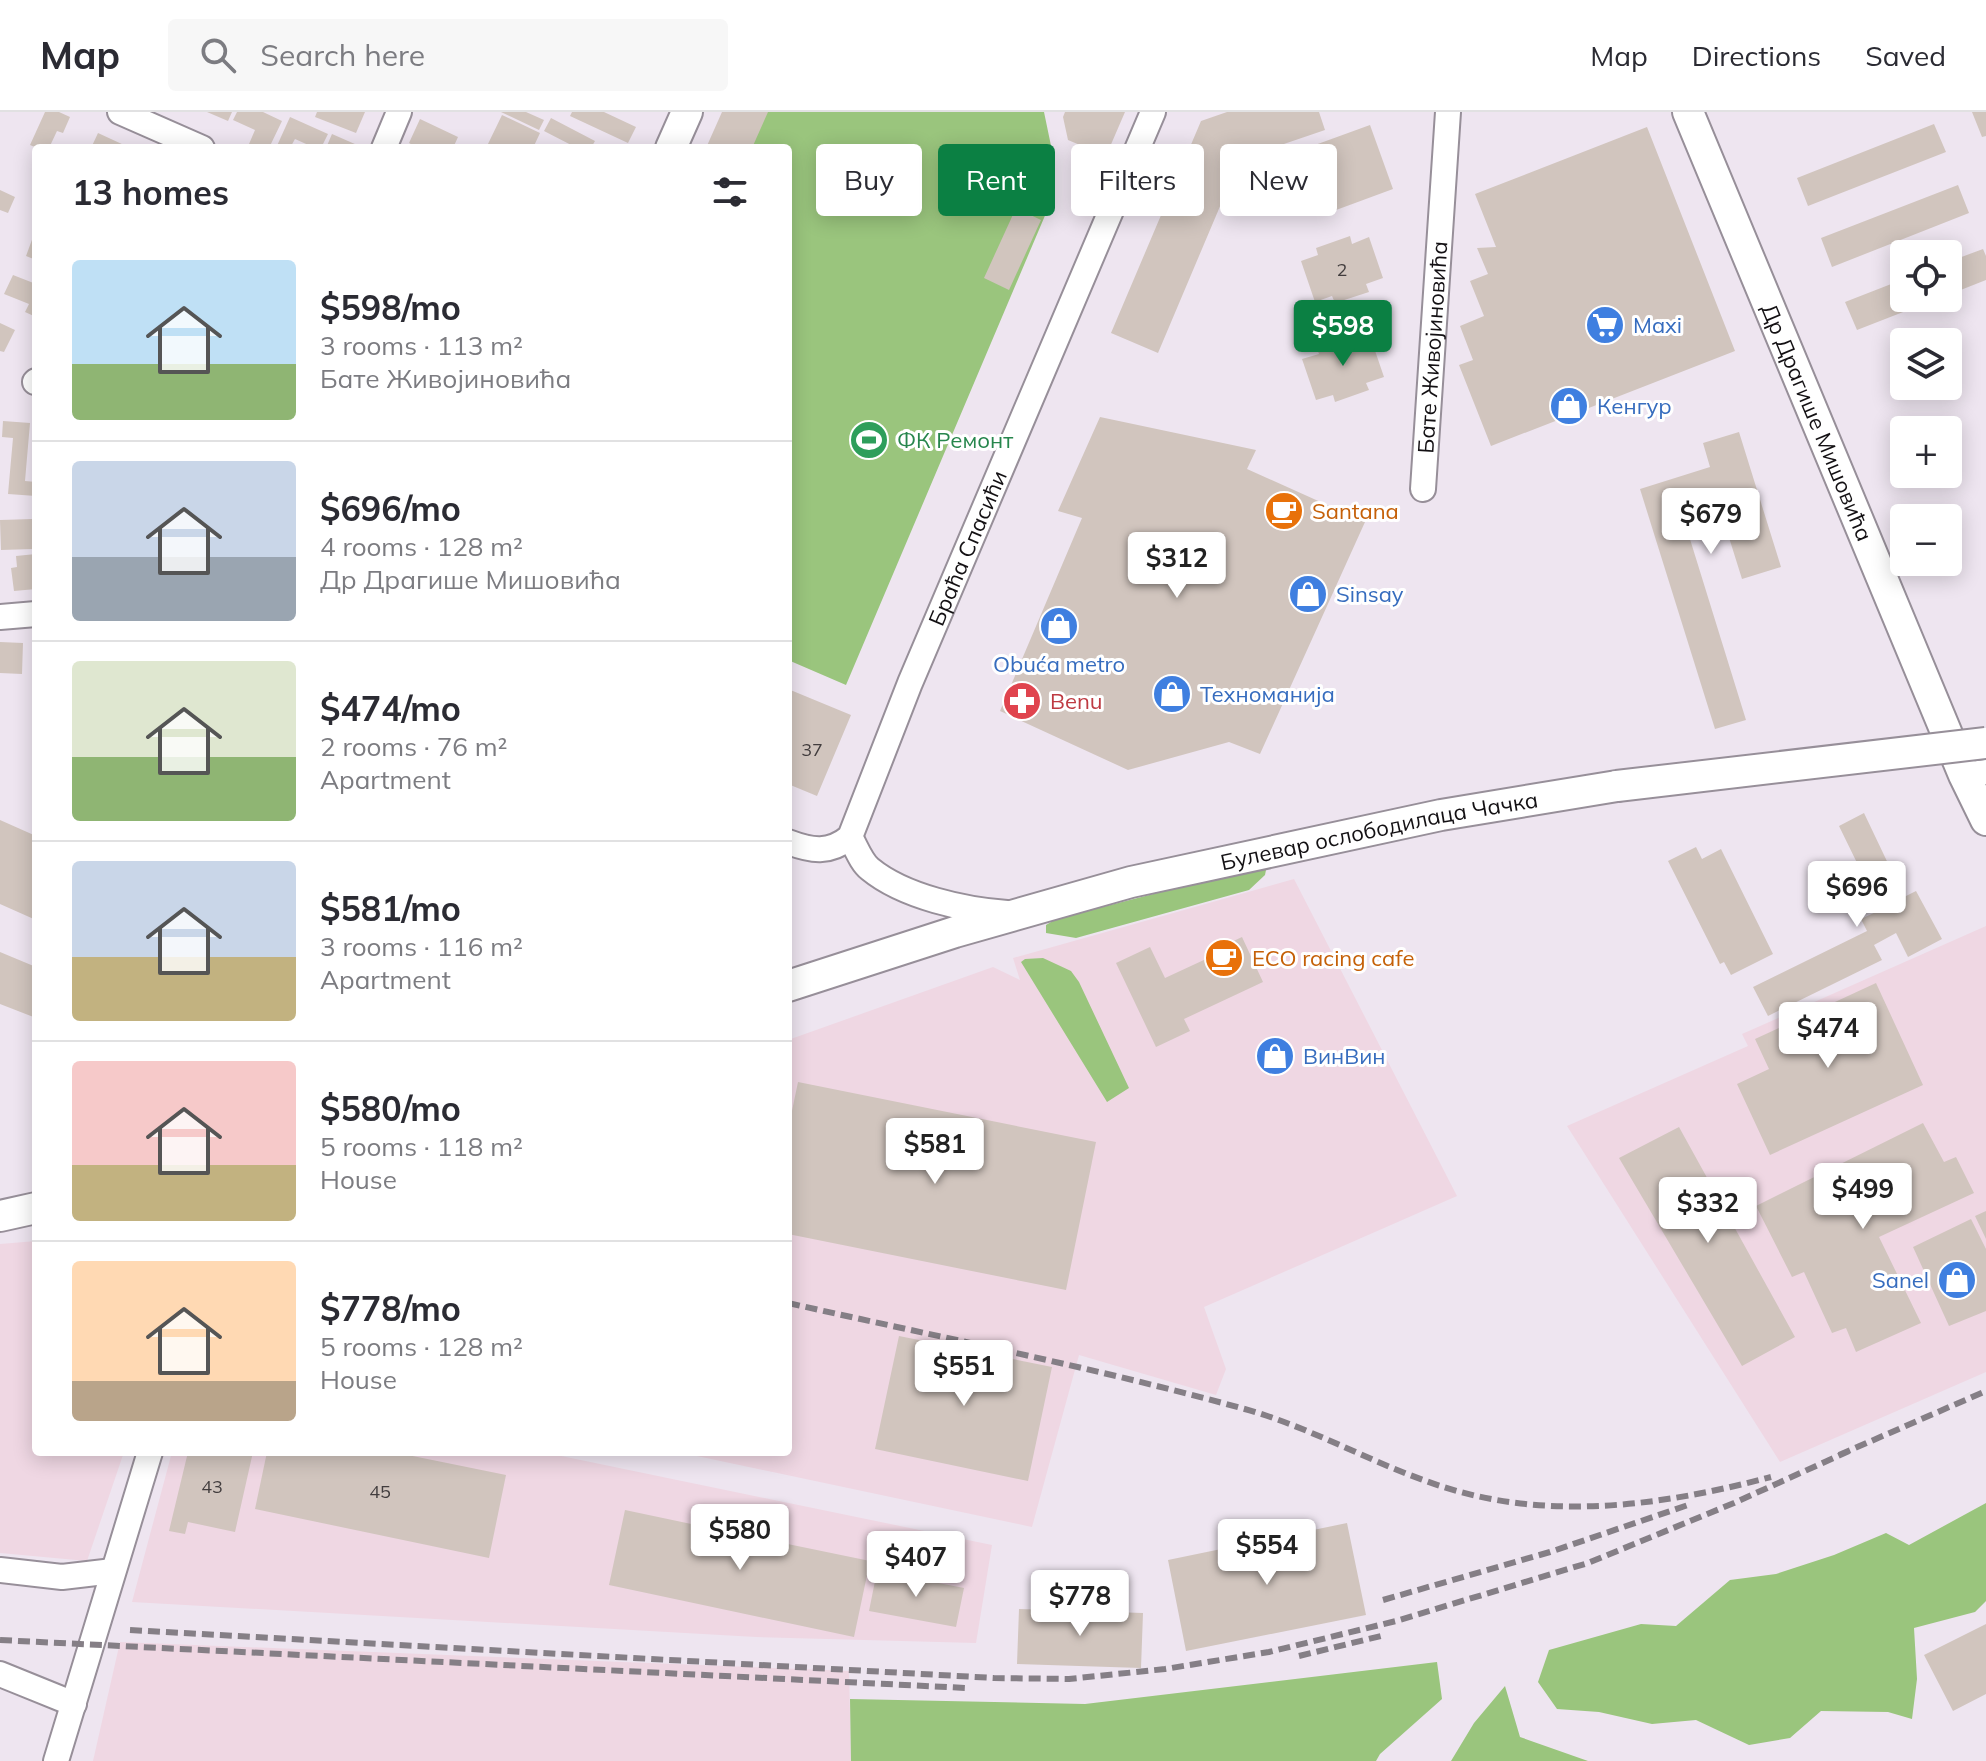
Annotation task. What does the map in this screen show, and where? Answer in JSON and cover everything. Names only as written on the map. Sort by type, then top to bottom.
[{"type":"main road","points":[[673,144],[687,112]]},
{"type":"main road","name":"Др Драгише Мишовића","points":[[1688,112],[1975,774],[1986,820]]},
{"type":"main road","name":"Булевар ослободилаца Чачка","points":[[792,985],[1131,882],[1407,822],[1617,786],[1986,743]]},
{"type":"main road","points":[[0,1216],[32,1209]]},
{"type":"street","points":[[120,112],[192,144]]},
{"type":"street","points":[[386,144],[399,112]]},
{"type":"street","name":"Браћа Спасићи","points":[[850,837],[910,683],[1153,112]]},
{"type":"street","name":"Бате Живојиновића","points":[[1423,489],[1448,112]]},
{"type":"street","points":[[0,617],[32,614]]},
{"type":"street","points":[[792,843],[819,850],[836,848],[850,837],[868,868],[913,892],[934,901],[962,907],[1018,914]]},
{"type":"street","points":[[56,1761],[149,1456]]},
{"type":"street","points":[[0,1570],[62,1577],[113,1571]]},
{"type":"street","points":[[0,1674],[74,1704]]},
{"type":"shaded area","points":[[1294,879],[1457,1196],[1204,1307],[1226,1369],[1216,1395],[1079,1355],[1032,1527],[697,1456],[792,1456],[792,1039],[993,967],[1020,980],[1013,958]]},
{"type":"shaded area","points":[[1986,926],[1986,1372],[1780,1462],[1567,1126],[1748,1046],[1742,1034]]},
{"type":"shaded area","points":[[32,1241],[32,1456],[123,1456],[87,1561],[0,1553],[0,1244]]},
{"type":"shaded area","points":[[171,1456],[561,1456],[992,1545],[976,1643],[756,1637],[132,1602]]},
{"type":"shaded area","points":[[120,1642],[849,1671],[851,1761],[93,1761]]},
{"type":"green space","name":"ФК Ремонт","points":[[734,112],[1044,112],[1051,144],[938,144],[938,216],[1045,216],[846,685],[792,662],[792,144],[719,144]]},
{"type":"green space","points":[[1258,867],[1266,870],[1265,875],[1249,890],[1076,938],[1046,933],[1046,925],[1056,919]]},
{"type":"green space","points":[[1043,958],[1071,971],[1079,982],[1129,1088],[1107,1102],[1021,962]]},
{"type":"green space","points":[[1986,1503],[1986,1601],[1975,1612],[1914,1628],[1917,1679],[1912,1719],[1888,1712],[1821,1711],[1790,1738],[1749,1745],[1696,1720],[1652,1724],[1599,1712],[1557,1709],[1538,1682],[1549,1650],[1641,1624],[1676,1626],[1730,1580],[1776,1574],[1834,1555],[1886,1533],[1909,1545]]},
{"type":"green space","points":[[1437,1662],[1442,1699],[1376,1761],[851,1761],[850,1699],[1085,1704]]},
{"type":"green space","points":[[1505,1686],[1520,1737],[1588,1761],[1451,1761],[1474,1723]]},
{"type":"building","points":[[45,112],[59,112],[70,117],[63,133],[57,131],[51,144],[30,145]]},
{"type":"building","points":[[207,112],[232,112],[228,121]]},
{"type":"building","points":[[237,112],[263,112],[282,121],[271,144],[249,144],[255,130],[233,120]]},
{"type":"building","points":[[317,112],[365,112],[356,133],[315,117]]},
{"type":"building","points":[[501,112],[526,112],[544,120],[539,130]]},
{"type":"building","points":[[572,112],[604,112],[636,127],[628,143],[570,116]]},
{"type":"building","points":[[722,112],[768,112],[754,144],[708,144]]},
{"type":"building","points":[[1065,112],[1125,112],[1111,144],[1078,144],[1068,140],[1063,117]]},
{"type":"building","points":[[1227,112],[1319,112],[1325,130],[1284,144],[1220,144],[1220,206],[1158,353],[1111,333],[1161,216],[1204,216],[1204,144],[1191,144],[1201,121]]},
{"type":"building","points":[[1972,112],[1986,112],[1986,136],[1982,137]]},
{"type":"building","points":[[502,115],[540,133],[535,144],[488,144]]},
{"type":"building","points":[[290,117],[328,134],[323,144],[306,144],[295,139],[292,144],[278,144]]},
{"type":"building","points":[[551,118],[595,141],[593,144],[569,144],[544,131]]},
{"type":"building","points":[[420,119],[458,137],[455,144],[409,143]]},
{"type":"building","points":[[1934,124],[1946,152],[1808,206],[1797,178]]},
{"type":"building","points":[[1370,125],[1393,189],[1337,210],[1337,144],[1318,144]]},
{"type":"building","points":[[1647,127],[1735,351],[1491,446],[1459,365],[1473,360],[1460,326],[1484,316],[1470,281],[1488,274],[1477,248],[1496,247],[1475,194]]},
{"type":"building","points":[[98,133],[122,144],[93,144]]},
{"type":"building","points":[[332,134],[355,144],[328,144]]},
{"type":"building","points":[[1958,185],[1969,213],[1900,240],[1890,240],[1890,244],[1832,267],[1821,238]]},
{"type":"building","points":[[0,190],[15,197],[8,213],[0,210]]},
{"type":"building","points":[[1012,216],[1033,216],[1041,220],[1009,290],[984,278]]},
{"type":"building","points":[[1350,236],[1352,244],[1369,237],[1383,278],[1366,284],[1369,292],[1335,303],[1332,296],[1315,302],[1301,261],[1318,255],[1316,248]]},
{"type":"building","points":[[32,240],[32,258],[26,256]]},
{"type":"building","points":[[1983,249],[1986,280],[1962,289],[1962,257]]},
{"type":"building","points":[[13,275],[32,282],[32,315],[25,312],[29,304],[4,294]]},
{"type":"building","points":[[1890,284],[1890,312],[1903,312],[1857,330],[1845,302]]},
{"type":"building","points":[[0,323],[15,330],[4,352],[0,351]]},
{"type":"building","points":[[1350,335],[1353,342],[1370,336],[1384,377],[1366,383],[1369,390],[1335,402],[1333,395],[1316,400],[1302,359],[1319,354],[1316,346]]},
{"type":"building","points":[[1100,417],[1256,450],[1247,469],[1365,522],[1260,754],[1229,742],[1128,770],[1000,711],[1082,518],[1058,511]]},
{"type":"building","points":[[3,421],[30,423],[25,481],[32,482],[32,496],[8,494],[13,438],[2,437]]},
{"type":"building","points":[[1739,432],[1781,567],[1742,579],[1721,512],[1685,523],[1746,720],[1715,729],[1640,489],[1710,467],[1703,443]]},
{"type":"building","points":[[32,519],[32,549],[1,550],[0,520]]},
{"type":"building","points":[[32,554],[32,589],[14,591],[11,568],[17,567],[16,556]]},
{"type":"building","points":[[0,642],[23,643],[22,674],[0,673]]},
{"type":"building","points":[[792,691],[851,715],[817,796],[792,786]]},
{"type":"building","points":[[1864,813],[1904,897],[1916,891],[1942,939],[1908,957],[1896,933],[1874,945],[1882,960],[1768,1016],[1753,987],[1867,931],[1861,919],[1880,910],[1839,826]]},
{"type":"building","points":[[0,820],[32,834],[32,918],[0,904]]},
{"type":"building","points":[[1696,847],[1702,859],[1721,849],[1773,954],[1731,975],[1724,962],[1720,964],[1668,861]]},
{"type":"building","points":[[1242,937],[1263,982],[1184,1019],[1190,1031],[1156,1047],[1116,963],[1150,947],[1165,978],[1206,959],[1204,955]]},
{"type":"building","points":[[0,952],[32,965],[32,1016],[0,1004]]},
{"type":"building","points":[[1876,983],[1923,1085],[1770,1155],[1737,1084],[1769,1069],[1755,1039]]},
{"type":"building","points":[[798,1082],[1096,1142],[1066,1290],[792,1235],[792,1111]]},
{"type":"building","points":[[1923,1123],[1944,1162],[1956,1157],[1974,1193],[1879,1237],[1921,1323],[1856,1352],[1846,1328],[1832,1333],[1804,1272],[1792,1277],[1756,1206]]},
{"type":"building","points":[[1679,1127],[1795,1337],[1742,1366],[1619,1158]]},
{"type":"building","points":[[1986,1211],[1986,1239],[1975,1216]]},
{"type":"building","name":"Sanel","points":[[1971,1219],[1986,1249],[1986,1311],[1949,1326],[1913,1247]]},
{"type":"building","points":[[899,1336],[1052,1367],[1028,1481],[875,1449]]},
{"type":"building","points":[[187,1456],[252,1456],[235,1532],[188,1522],[185,1534],[169,1531]]},
{"type":"building","points":[[266,1456],[413,1456],[506,1475],[489,1558],[255,1509]]},
{"type":"building","points":[[625,1510],[715,1529],[717,1520],[780,1533],[778,1542],[870,1561],[854,1637],[609,1585]]},
{"type":"building","points":[[1347,1523],[1366,1615],[1186,1651],[1168,1560]]},
{"type":"building","points":[[877,1571],[964,1588],[956,1627],[869,1611]]},
{"type":"building","points":[[1019,1609],[1143,1613],[1141,1668],[1017,1664]]},
{"type":"building","points":[[1986,1624],[1986,1694],[1953,1711],[1924,1655]]},
{"type":"railway","points":[[792,1304],[1072,1366],[1241,1408],[1288,1423],[1426,1481],[1469,1494],[1512,1502],[1555,1506],[1642,1503],[1771,1477]]},
{"type":"railway","points":[[1839,1455],[1986,1391]]},
{"type":"railway","points":[[130,1630],[994,1678],[1069,1679],[1165,1669],[1269,1652],[1396,1621],[1588,1563],[1734,1503],[1849,1451]]},
{"type":"railway","points":[[1383,1600],[1550,1552],[1688,1505]]},
{"type":"railway","points":[[1299,1656],[1385,1635]]},
{"type":"railway","points":[[0,1640],[966,1688]]},
{"type":"place","name":"Maxi","points":[[1605,325]]},
{"type":"place","name":"Кенгур","points":[[1569,406]]},
{"type":"place","name":"ФК Ремонт","points":[[869,440]]},
{"type":"place","name":"Santana","points":[[1284,511]]},
{"type":"place","name":"Sinsay","points":[[1308,594]]},
{"type":"place","name":"Obuća metro","points":[[1059,626]]},
{"type":"place","name":"Техноманија","points":[[1172,694]]},
{"type":"place","name":"Benu","points":[[1022,701]]},
{"type":"place","name":"ECO racing cafe","points":[[1224,958]]},
{"type":"place","name":"ВинВин","points":[[1275,1056]]},
{"type":"place","name":"Sanel","points":[[1957,1280]]}]
